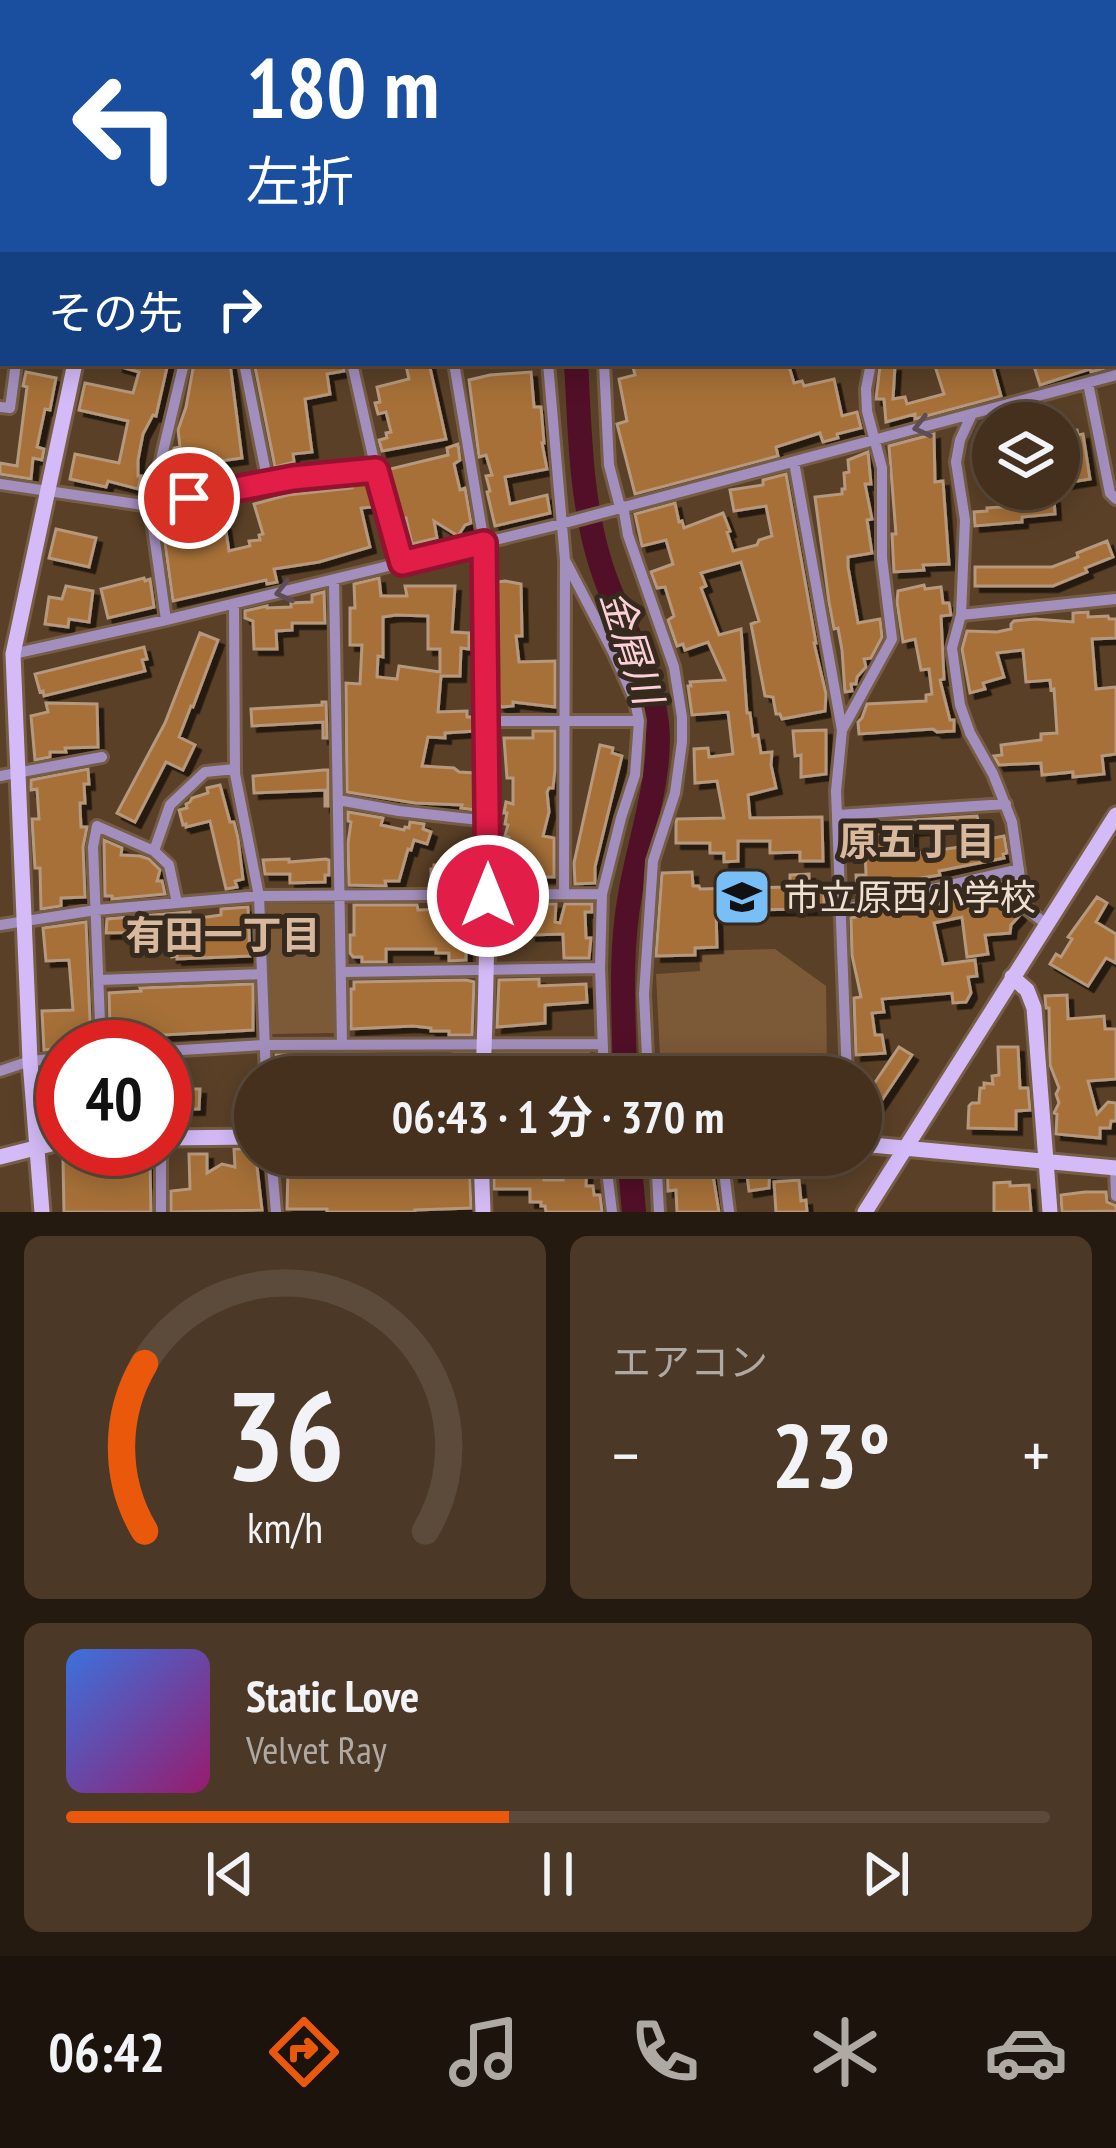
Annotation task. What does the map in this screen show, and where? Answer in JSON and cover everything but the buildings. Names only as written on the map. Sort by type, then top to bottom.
[{"type":"street","points":[[0,406],[10,408],[16,366]]},
{"type":"street","points":[[0,1156],[36,1146],[18,772],[6,656],[49,490],[74,366]]},
{"type":"street","points":[[166,620],[150,506],[183,366]]},
{"type":"street","points":[[245,366],[268,483]]},
{"type":"street","points":[[353,366],[402,563]]},
{"type":"street","points":[[454,366],[484,543],[488,896],[484,1056]]},
{"type":"street","points":[[548,366],[566,560],[563,895]]},
{"type":"street","points":[[604,366],[609,465],[674,668],[682,717],[675,793],[653,861],[644,994],[647,1056]]},
{"type":"street","points":[[842,730],[892,639],[882,558],[882,468],[867,411],[871,366]]},
{"type":"street","points":[[1017,402],[1116,375]]},
{"type":"street","points":[[1088,383],[1110,493],[1116,499]]},
{"type":"street","points":[[6,656],[561,524],[972,414]]},
{"type":"street","points":[[972,414],[956,462],[965,520],[962,614],[952,648],[960,705],[1012,822],[1023,898],[1028,910],[1046,924]]},
{"type":"street","points":[[794,462],[842,730],[836,791],[846,1056]]},
{"type":"street","points":[[0,484],[150,506],[268,483],[376,470]]},
{"type":"street","points":[[566,560],[628,686],[639,721],[635,775],[602,894],[603,1056]]},
{"type":"street","points":[[334,580],[342,1045]]},
{"type":"street","points":[[962,614],[1116,599]]},
{"type":"street","points":[[234,604],[235,769],[259,896],[265,1056]]},
{"type":"street","points":[[488,721],[639,721]]},
{"type":"street","points":[[0,776],[102,758]]},
{"type":"street","points":[[154,851],[170,806],[205,772],[235,769]]},
{"type":"street","points":[[338,800],[488,821]]},
{"type":"street","points":[[838,815],[1006,804]]},
{"type":"street","points":[[865,1212],[1116,816]]},
{"type":"street","points":[[100,1020],[93,848],[97,826],[154,851],[169,865],[176,903]]},
{"type":"street","points":[[842,910],[1019,869]]},
{"type":"street","points":[[0,925],[96,910],[259,896],[602,894]]},
{"type":"street","points":[[342,972],[600,968]]},
{"type":"street","points":[[99,980],[262,974]]},
{"type":"street","points":[[1012,977],[1027,989],[1034,1008],[1050,1161],[1050,1212]]},
{"type":"street","points":[[192,1050],[602,1044]]},
{"type":"street","points":[[0,1071],[36,1060]]},
{"type":"street","points":[[192,1138],[234,1137]]},
{"type":"street","points":[[882,1146],[1116,1166],[1116,1196]]},
{"type":"street","points":[[39,1176],[42,1212]]},
{"type":"street","points":[[161,1176],[161,1212]]},
{"type":"street","points":[[273,1176],[276,1212]]},
{"type":"street","points":[[482,1176],[483,1212]]},
{"type":"street","points":[[608,1176],[612,1212]]},
{"type":"street","points":[[657,1176],[659,1212]]},
{"type":"street","points":[[725,1176],[729,1212]]},
{"type":"shaded area","points":[[267,904],[332,904],[336,1033],[272,1034]]},
{"type":"shaded area","points":[[775,949],[826,986],[827,1056],[660,1056],[656,974],[700,971],[699,951]]},
{"type":"waterway","name":"金屑川","points":[[576,366],[582,463],[593,538],[648,682],[657,724],[653,787],[624,940],[625,1056]]},
{"type":"waterway","name":"金屑川","points":[[631,1176],[634,1212]]},
{"type":"place","name":"市立原西小学校","points":[[742,897]]},
{"type":"district","name":"原五丁目","points":[[917,841]]},
{"type":"district","name":"有田一丁目","points":[[223,935]]},
{"type":"route","points":[[189,498],[293,478],[376,470],[402,563],[484,543],[488,896]]}]
